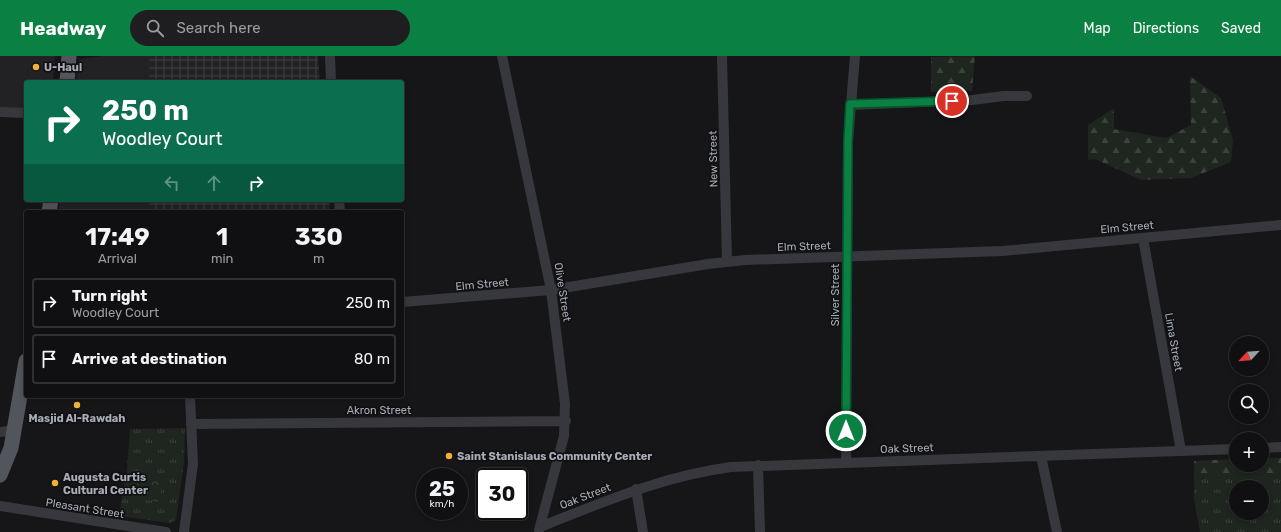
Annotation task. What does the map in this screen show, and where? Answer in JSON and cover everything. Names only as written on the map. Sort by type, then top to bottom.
[{"type":"main road","points":[[67,80],[70,56]]},
{"type":"main road","points":[[0,475],[11,448],[7,431],[24,368]]},
{"type":"street","points":[[330,56],[331,80]]},
{"type":"street","name":"Olive Street","points":[[502,56],[552,290],[566,421],[564,436],[539,529]]},
{"type":"street","name":"New Street","points":[[722,56],[727,262]]},
{"type":"street","name":"Silver Street","points":[[846,462],[847,256],[850,104],[855,56]]},
{"type":"street","points":[[850,104],[972,100],[1004,96],[1027,96]]},
{"type":"street","points":[[0,112],[24,113]]},
{"type":"street","name":"Elm Street","points":[[404,302],[552,290],[727,262],[847,256],[1003,251],[1281,226]]},
{"type":"street","name":"Lima Street","points":[[1143,238],[1181,451]]},
{"type":"street","points":[[184,532],[193,464],[190,398]]},
{"type":"street","name":"Akron Street","points":[[192,424],[566,421]]},
{"type":"street","points":[[1269,448],[1281,447]]},
{"type":"street","name":"Oak Street","points":[[539,529],[636,489],[684,474],[731,467],[1229,449]]},
{"type":"street","points":[[1040,456],[1056,532]]},
{"type":"street","points":[[758,465],[760,532]]},
{"type":"street","points":[[636,489],[643,532]]},
{"type":"street","name":"Pleasant Street","points":[[0,506],[11,509],[166,532]]},
{"type":"shaded area","points":[[0,56],[55,56],[53,80],[24,80],[24,111],[0,111]]},
{"type":"shaded area","points":[[103,56],[149,56],[149,80],[76,80],[79,59]]},
{"type":"shaded area","points":[[149,56],[318,56],[320,80],[149,80]]},
{"type":"shaded area","points":[[60,202],[150,202],[150,210],[58,210]]},
{"type":"shaded area","points":[[150,202],[329,202],[330,210],[150,210]]},
{"type":"green space","points":[[975,56],[972,91],[931,92],[931,57]]},
{"type":"green space","points":[[1190,76],[1221,98],[1233,140],[1231,162],[1191,178],[1141,180],[1095,159],[1088,160],[1088,125],[1114,108],[1114,129],[1166,138],[1191,125]]},
{"type":"green space","points":[[185,428],[184,462],[176,520],[170,523],[119,516],[127,469],[130,429]]},
{"type":"green space","points":[[1269,458],[1281,458],[1281,473],[1194,479],[1194,461],[1229,459],[1229,472],[1269,472]]},
{"type":"green space","points":[[1281,473],[1281,532],[1200,532],[1194,499],[1194,479]]},
{"type":"green space","points":[[139,475],[163,479],[159,502],[135,497]]},
{"type":"place","name":"U-Haul","points":[[36,67]]},
{"type":"place","name":"Masjid Al-Rawdah","points":[[77,405]]},
{"type":"place","name":"Saint Stanislaus Community Center","points":[[449,456]]},
{"type":"place","name":"Augusta Curtis Cultural Center","points":[[55,483]]},
{"type":"route","points":[[846,431],[848,141],[850,104],[952,101]]}]
